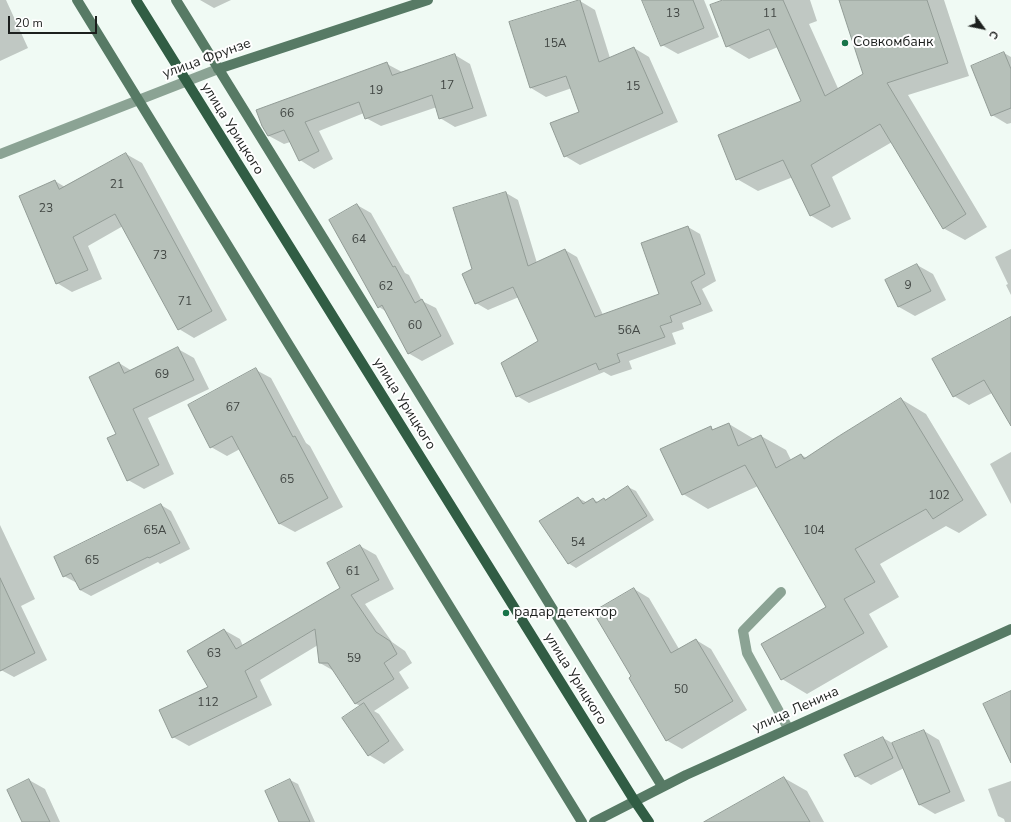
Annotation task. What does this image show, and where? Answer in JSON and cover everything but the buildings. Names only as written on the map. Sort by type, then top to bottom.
[{"type":"main road","name":"улица Урицкого","points":[[136,0],[649,822]]},
{"type":"street","points":[[77,0],[582,822]]},
{"type":"street","name":"улица Урицкого","points":[[176,0],[662,786]]},
{"type":"street","name":"улица Фрунзе","points":[[0,154],[218,69],[428,0]]},
{"type":"street","points":[[781,592],[743,631],[747,653],[788,728]]},
{"type":"street","name":"улица Ленина","points":[[594,822],[662,786],[788,728],[1011,629]]},
{"type":"place","name":"Совкомбанк","points":[[845,43]]},
{"type":"place","name":"радар детектор","points":[[506,613]]}]
